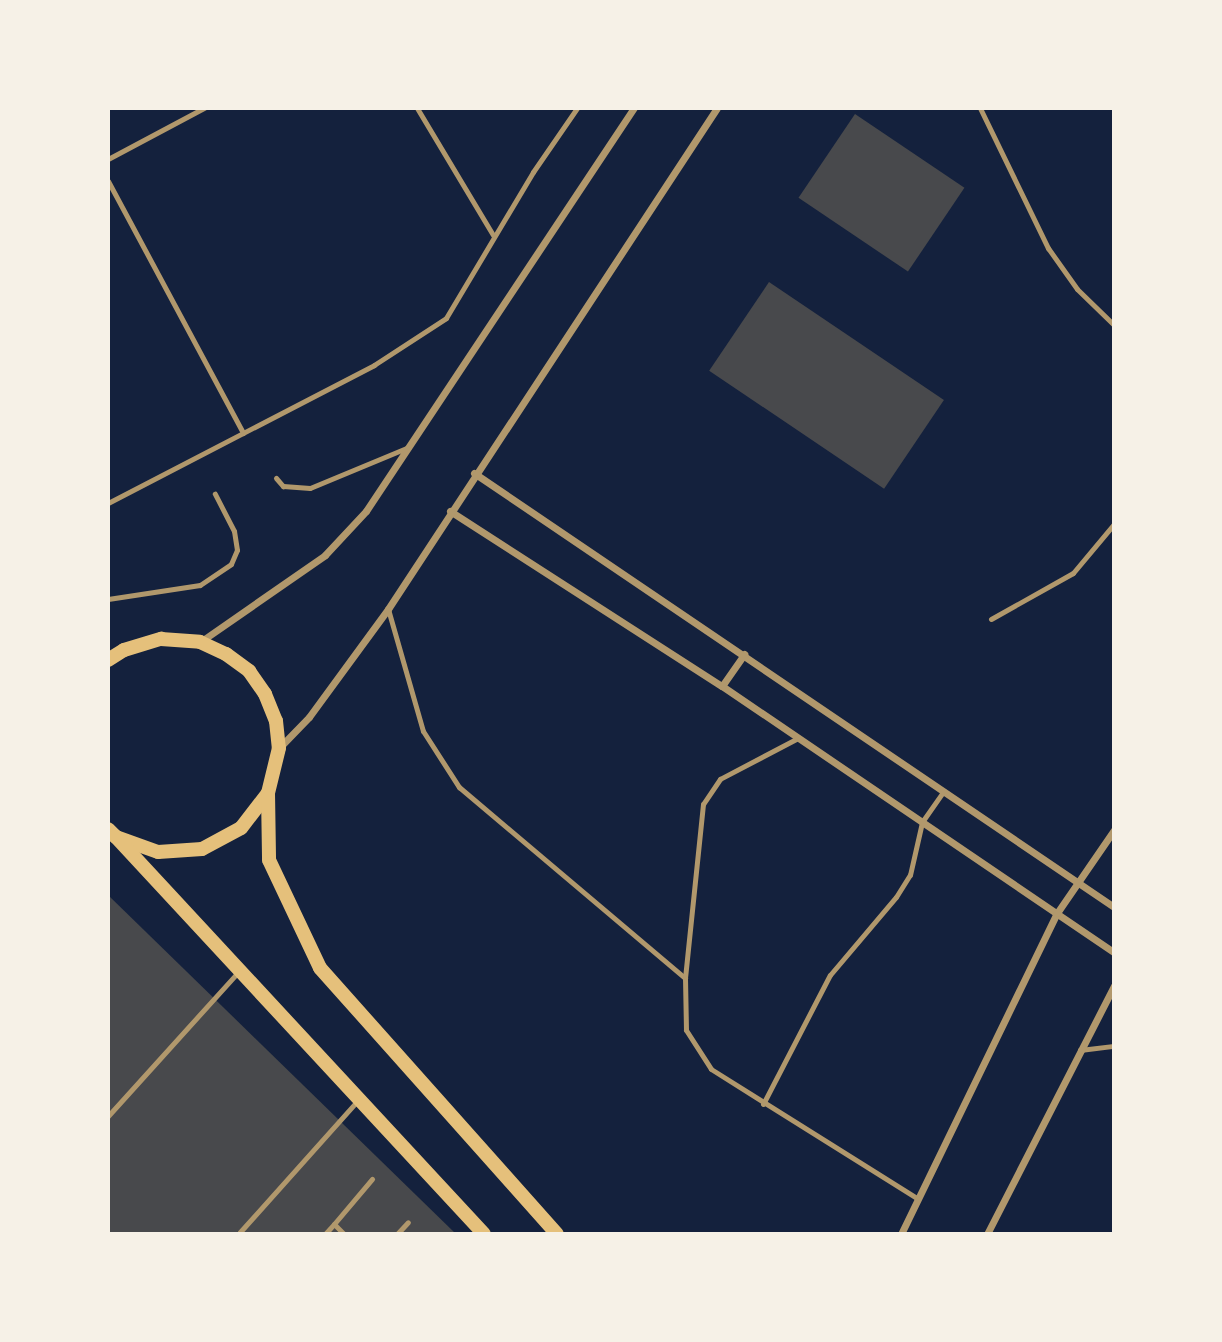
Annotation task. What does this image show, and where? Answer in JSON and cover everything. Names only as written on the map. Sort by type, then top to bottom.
[{"type":"main road","points":[[108,660],[116,649],[161,639],[200,642],[226,653],[248,671],[276,720],[279,748],[268,793],[269,860],[320,968],[557,1234]]},
{"type":"main road","points":[[112,833],[158,852],[202,849],[241,828],[268,793]]},
{"type":"main road","points":[[112,833],[357,1101],[482,1233]]},
{"type":"street","points":[[200,642],[325,555],[366,511],[634,108]]},
{"type":"street","points":[[279,748],[309,717],[388,609],[474,473],[717,108]]},
{"type":"street","points":[[474,473],[1114,907]]},
{"type":"street","points":[[450,511],[722,686],[1114,952]]},
{"type":"street","points":[[722,686],[744,654]]},
{"type":"street","points":[[901,1234],[1057,913],[1114,830]]},
{"type":"street","points":[[987,1234],[1114,986]]},
{"type":"lane","points":[[108,159],[204,108]]},
{"type":"lane","points":[[416,108],[493,235]]},
{"type":"lane","points":[[108,503],[374,365],[446,318],[493,235],[577,108]]},
{"type":"lane","points":[[980,108],[1048,248],[1077,289],[1114,325]]},
{"type":"lane","points":[[108,181],[243,433]]},
{"type":"lane","points":[[276,478],[283,486],[310,488],[409,447]]},
{"type":"lane","points":[[108,599],[200,585],[231,564],[237,550],[234,531],[215,494]]},
{"type":"lane","points":[[991,619],[1073,573],[1114,524]]},
{"type":"lane","points":[[388,609],[423,731],[459,788],[685,978]]},
{"type":"lane","points":[[798,738],[720,779],[703,804],[685,978],[686,1030],[711,1069],[918,1199]]},
{"type":"lane","points":[[763,1104],[830,975],[896,897],[910,875],[922,822],[944,791]]},
{"type":"lane","points":[[108,1116],[239,971]]},
{"type":"lane","points":[[1080,1050],[1114,1046]]},
{"type":"lane","points":[[240,1232],[357,1101]]},
{"type":"lane","points":[[325,1234],[372,1179]]},
{"type":"lane","points":[[397,1234],[408,1222]]},
{"type":"lane","points":[[334,1224],[344,1234]]},
{"type":"building","points":[[855,114],[964,188],[908,272],[799,198]]},
{"type":"building","points":[[769,282],[944,400],[884,489],[709,371]]},
{"type":"building","points":[[108,895],[456,1234],[108,1234]]}]
